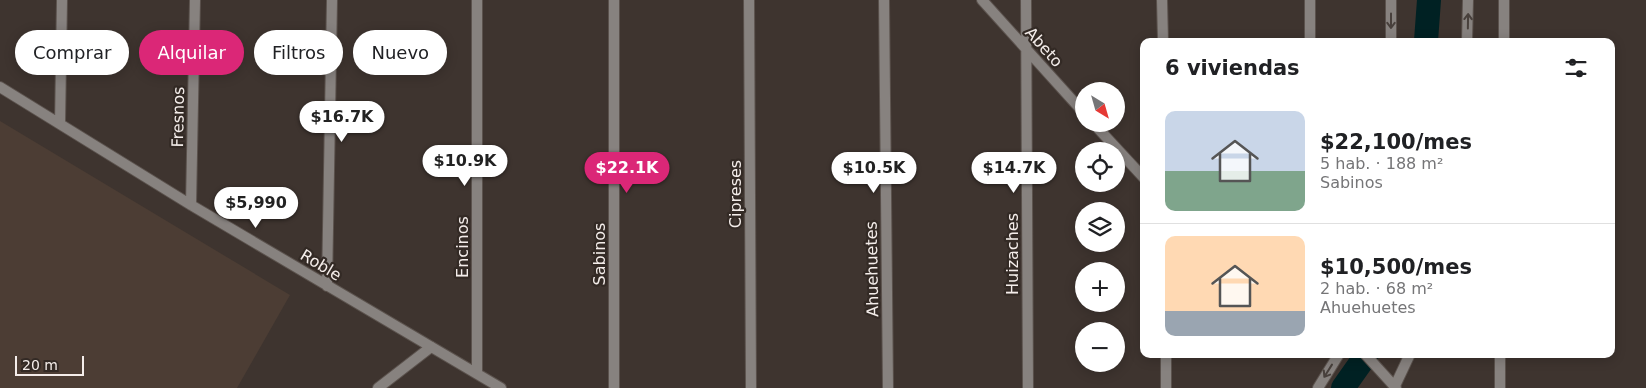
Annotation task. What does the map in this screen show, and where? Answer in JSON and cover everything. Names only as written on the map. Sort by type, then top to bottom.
[{"type":"street","points":[[60,124],[62,0]]},
{"type":"street","name":"Fresnos","points":[[191,206],[196,0]]},
{"type":"street","points":[[327,286],[332,0]]},
{"type":"street","name":"Encinos","points":[[477,374],[478,0]]},
{"type":"street","name":"Sabinos","points":[[614,0],[614,388]]},
{"type":"street","name":"Cipreses","points":[[749,0],[751,388]]},
{"type":"street","name":"Ahuehuetes","points":[[884,0],[888,388]]},
{"type":"street","name":"Abeto","points":[[982,0],[1075,102]]},
{"type":"street","name":"Huizaches","points":[[1026,0],[1028,388]]},
{"type":"street","points":[[1162,0],[1163,38]]},
{"type":"street","points":[[1310,0],[1310,38]]},
{"type":"street","points":[[1391,0],[1391,38]]},
{"type":"street","points":[[1467,38],[1468,0]]},
{"type":"street","points":[[1504,0],[1504,38]]},
{"type":"street","name":"Roble","points":[[0,87],[191,206],[502,388]]},
{"type":"street","points":[[1101,132],[1140,174]]},
{"type":"street","points":[[378,388],[431,347]]},
{"type":"street","points":[[1166,358],[1166,388]]},
{"type":"street","points":[[1318,388],[1337,358]]},
{"type":"street","points":[[1369,358],[1395,387],[1408,358]]},
{"type":"street","points":[[1500,358],[1500,388]]},
{"type":"shaded area","points":[[0,121],[290,295],[237,388],[0,388]]},
{"type":"waterway","points":[[1426,38],[1429,0]]},
{"type":"waterway","points":[[1343,388],[1364,358]]}]
